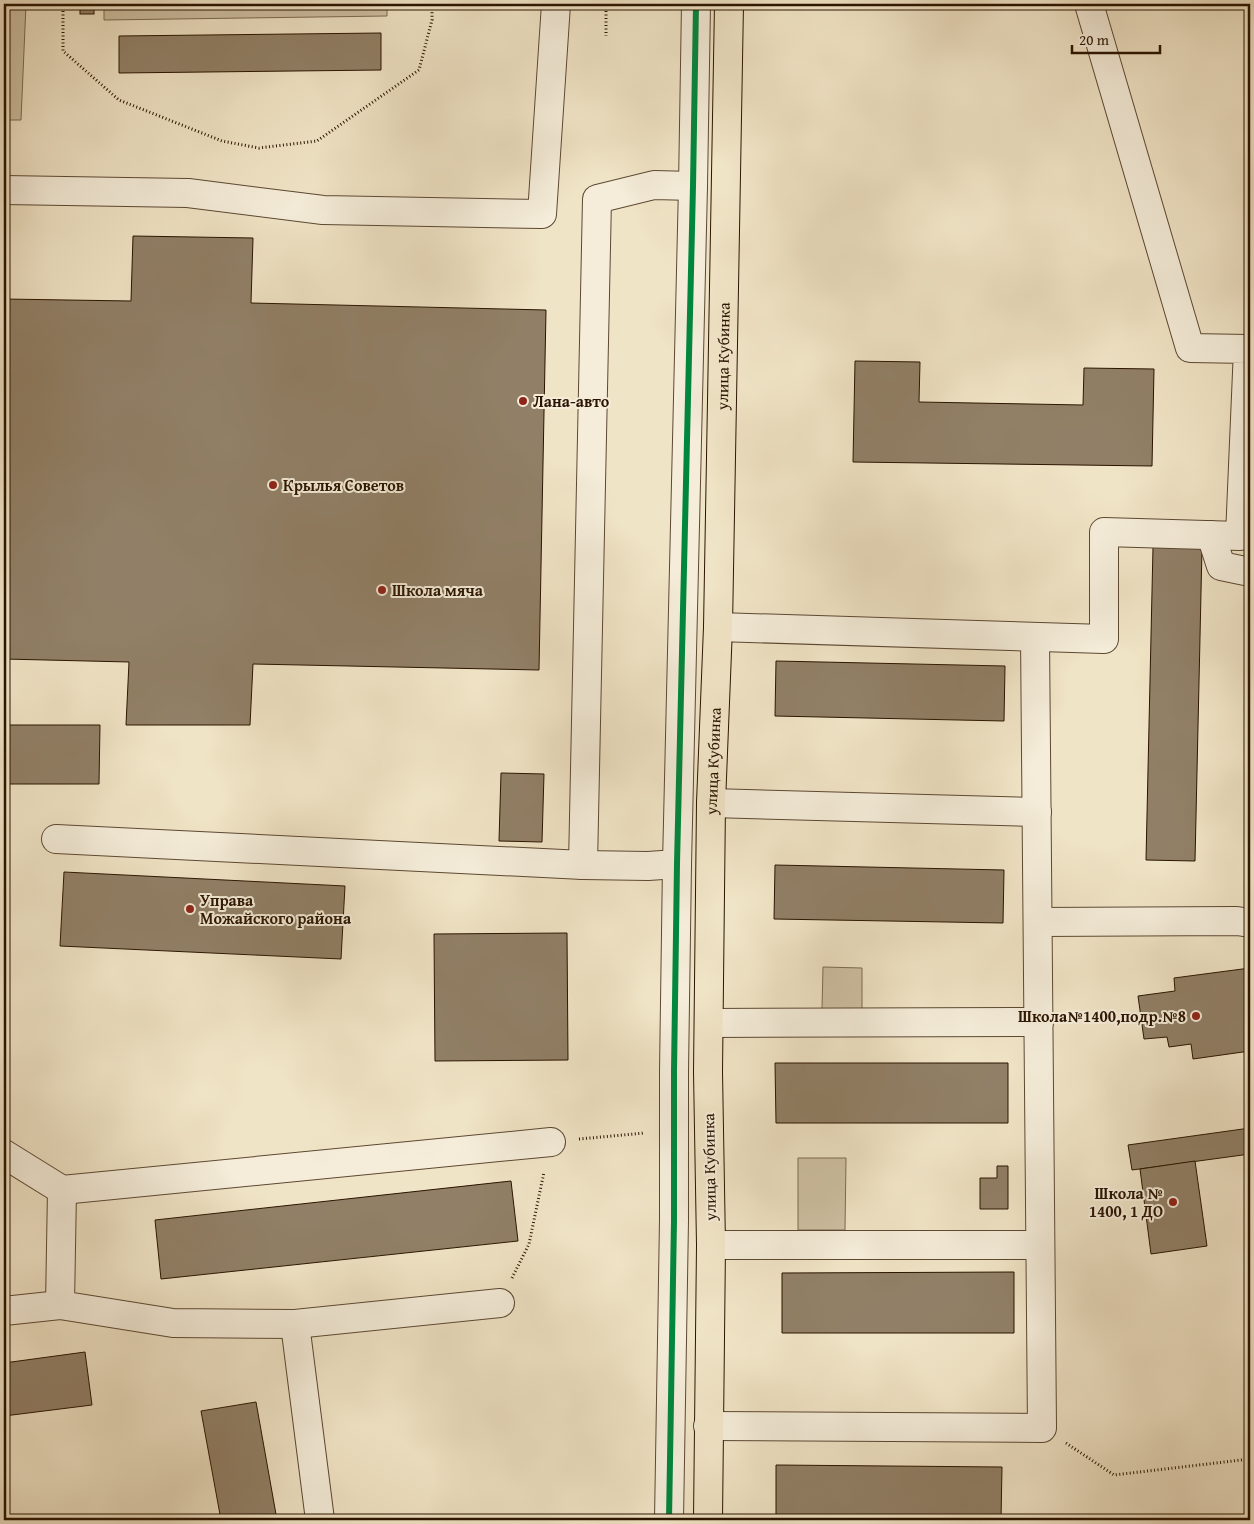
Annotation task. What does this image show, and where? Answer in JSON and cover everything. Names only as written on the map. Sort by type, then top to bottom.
[{"type":"main road","name":"улица Кубинка","points":[[708,1520],[711,1245],[708,1022],[711,803],[718,627],[729,4]]},
{"type":"street","points":[[4,190],[188,194],[323,210],[542,214],[556,4]]},
{"type":"street","points":[[669,1520],[674,1220],[676,864],[696,4]]},
{"type":"street","points":[[718,627],[1104,639],[1104,532],[1240,536],[1248,348],[1190,348],[1089,4]]},
{"type":"street","points":[[583,865],[597,199],[654,185],[693,186]]},
{"type":"street","points":[[1211,535],[1221,566],[1250,572]]},
{"type":"street","points":[[708,1426],[1042,1428],[1035,638]]},
{"type":"street","points":[[711,803],[1037,812]]},
{"type":"street","points":[[56,839],[583,865],[648,866],[676,864]]},
{"type":"street","points":[[1038,922],[1237,920],[1250,923]]},
{"type":"street","points":[[708,1022],[1039,1022]]},
{"type":"street","points":[[4,1154],[62,1190],[551,1142]]},
{"type":"street","points":[[60,1305],[62,1190]]},
{"type":"street","points":[[711,1245],[1040,1245]]},
{"type":"street","points":[[4,1311],[60,1305],[173,1322],[295,1324],[500,1302]]},
{"type":"street","points":[[295,1324],[320,1520]]},
{"type":"path","points":[[63,4],[64,51],[119,100],[222,141],[259,148],[317,141],[419,70],[432,20],[432,4]]},
{"type":"path","points":[[606,4],[606,36]]},
{"type":"path","points":[[500,1302],[529,1244],[551,1142],[645,1133]]},
{"type":"path","points":[[1042,1428],[1114,1475],[1250,1458]]},
{"type":"shaded area","points":[[4,4],[26,4],[21,120],[4,120]]},
{"type":"shaded area","points":[[104,4],[387,4],[387,16],[104,20]]},
{"type":"shaded area","points":[[823,967],[862,968],[862,1010],[822,1009]]},
{"type":"shaded area","points":[[798,1158],[846,1158],[845,1230],[798,1230]]},
{"type":"building","points":[[80,4],[94,4],[94,14],[80,14]]},
{"type":"building","points":[[381,33],[381,70],[119,73],[119,36]]},
{"type":"building","name":"Крылья Советов","points":[[133,236],[253,238],[251,303],[546,310],[539,670],[253,664],[250,725],[126,725],[129,662],[4,659],[4,299],[131,301]]},
{"type":"building","points":[[855,361],[920,362],[919,402],[1083,405],[1084,368],[1154,369],[1152,466],[853,462]]},
{"type":"building","points":[[1153,547],[1202,548],[1195,861],[1146,860]]},
{"type":"building","points":[[776,661],[1005,666],[1004,721],[775,716]]},
{"type":"building","points":[[4,725],[100,725],[99,784],[4,784]]},
{"type":"building","points":[[501,773],[544,774],[542,842],[499,841]]},
{"type":"building","points":[[775,865],[1004,870],[1003,923],[774,919]]},
{"type":"building","points":[[64,872],[345,886],[341,959],[60,946]]},
{"type":"building","points":[[567,933],[568,1060],[435,1061],[434,934]]},
{"type":"building","name":"Школа№1400,подр.№8","points":[[1250,968],[1250,1051],[1193,1059],[1191,1044],[1169,1047],[1167,1037],[1144,1039],[1138,996],[1175,991],[1174,978]]},
{"type":"building","points":[[775,1063],[1008,1063],[1008,1123],[776,1123]]},
{"type":"building","points":[[1250,1128],[1250,1154],[1132,1170],[1128,1145]]},
{"type":"building","points":[[1195,1161],[1207,1246],[1151,1254],[1140,1169]]},
{"type":"building","points":[[997,1166],[1008,1166],[1008,1209],[980,1209],[980,1178],[997,1178]]},
{"type":"building","points":[[511,1181],[518,1241],[161,1279],[155,1220]]},
{"type":"building","points":[[1014,1272],[1014,1333],[782,1333],[782,1273]]},
{"type":"building","points":[[85,1352],[92,1405],[4,1416],[4,1363]]},
{"type":"building","points":[[256,1402],[277,1520],[221,1520],[201,1411]]},
{"type":"building","points":[[776,1465],[1002,1467],[1001,1520],[776,1520]]},
{"type":"cycle path","points":[[669,1520],[677,864],[696,4]]},
{"type":"place","name":"Лана-авто","points":[[523,401]]},
{"type":"place","name":"Крылья Советов","points":[[273,485]]},
{"type":"place","name":"Школа мяча","points":[[382,590]]},
{"type":"place","name":"Управа Можайского района","points":[[190,909]]},
{"type":"place","name":"Школа№1400,подр.№8","points":[[1196,1016]]},
{"type":"place","name":"Школа № 1400, 1 ДО","points":[[1173,1202]]}]
